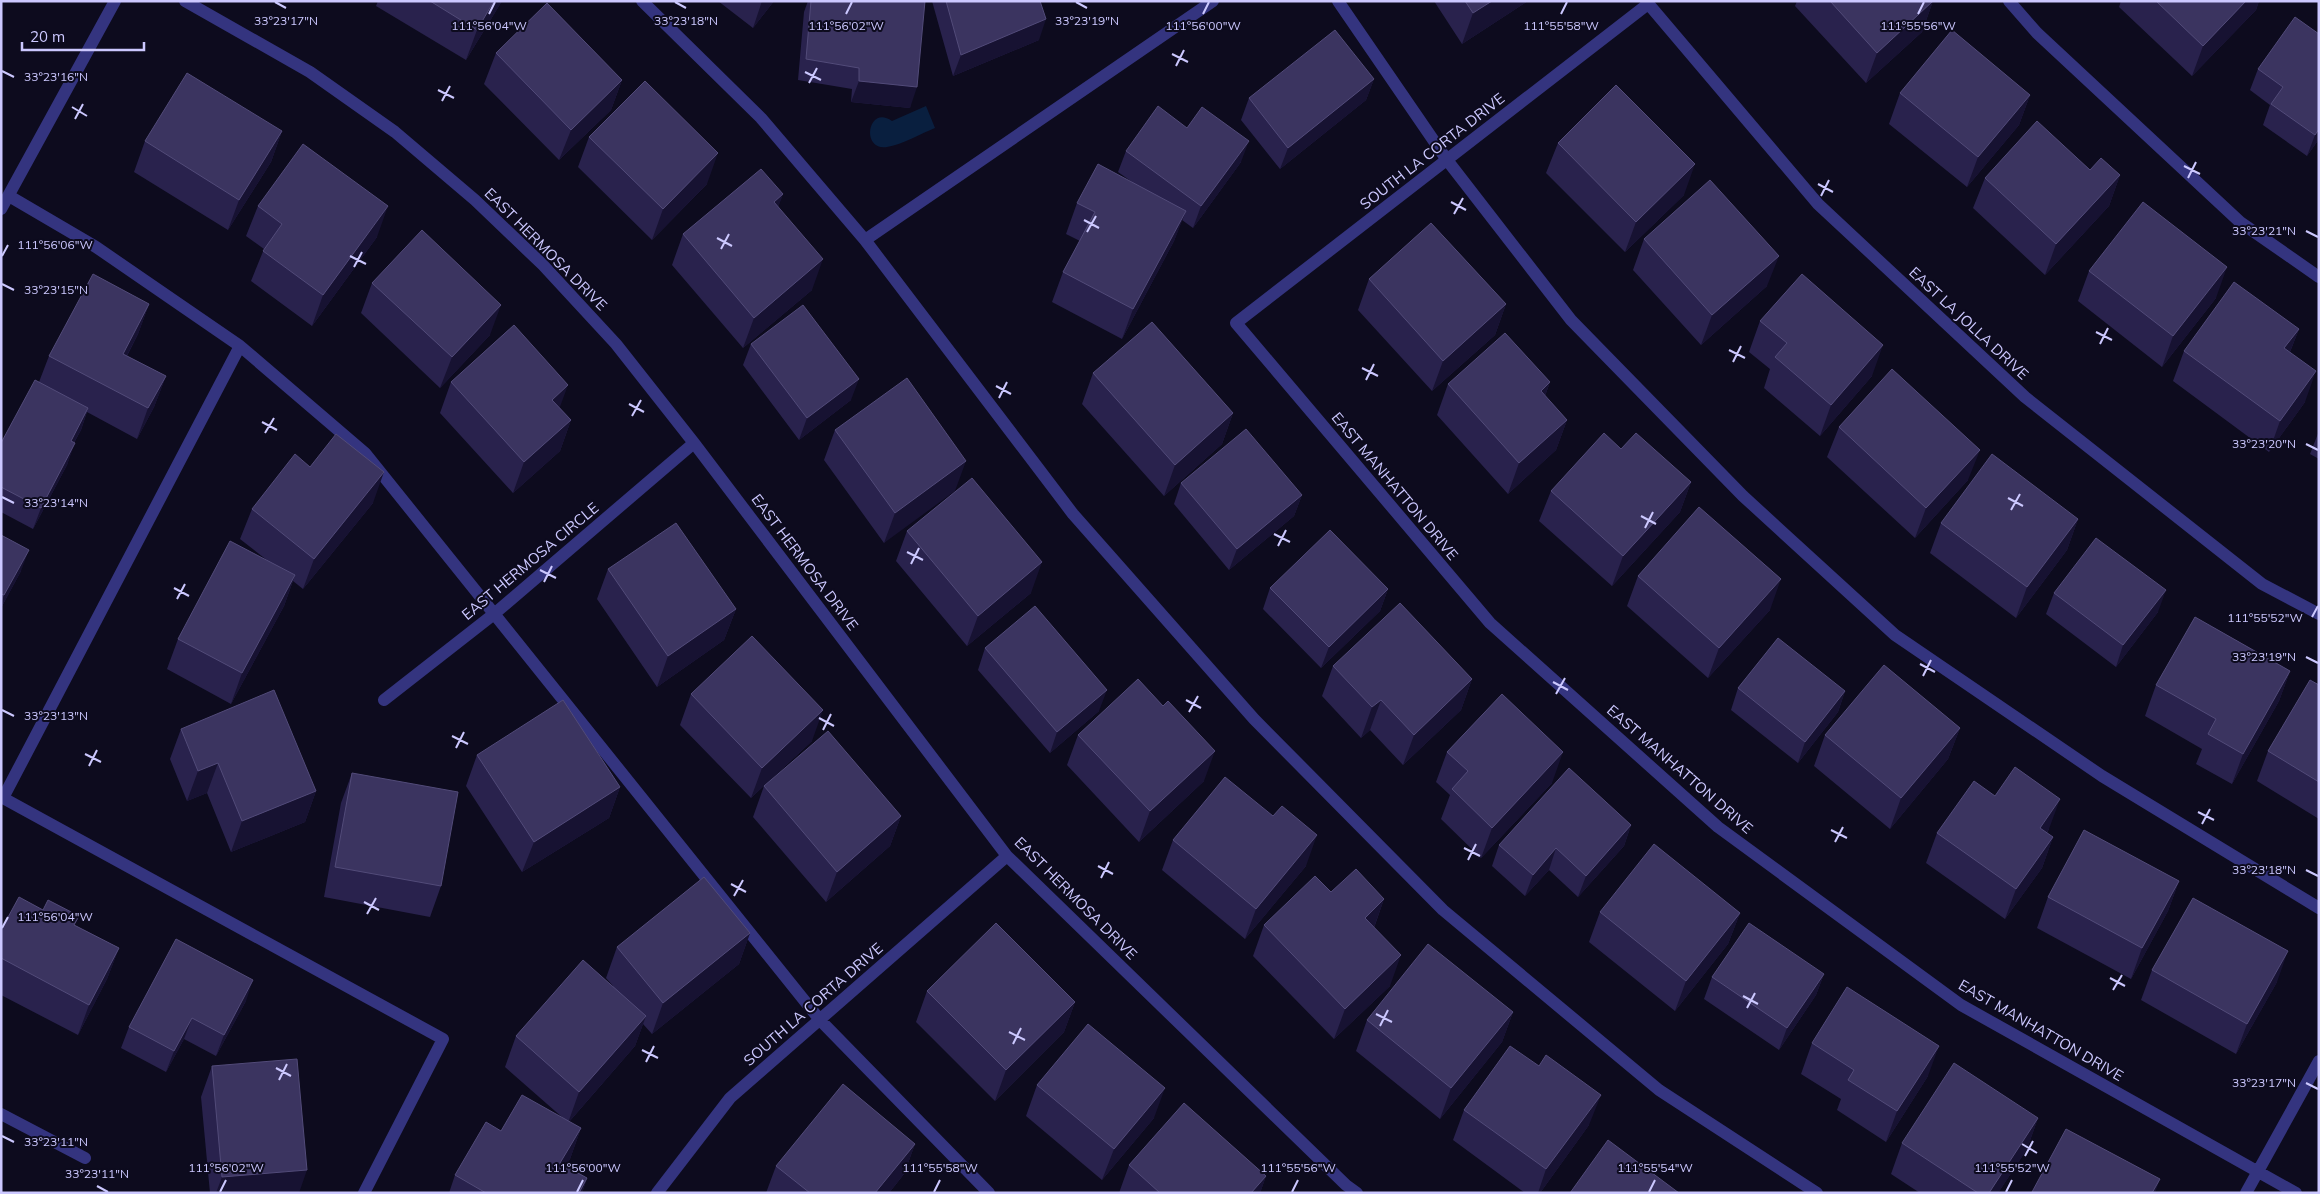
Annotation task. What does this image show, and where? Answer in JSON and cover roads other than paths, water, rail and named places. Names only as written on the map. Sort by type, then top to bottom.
[{"type":"street","points":[[1,209],[115,1]]},
{"type":"street","name":"EAST HERMOSA DRIVE","points":[[185,1],[310,72],[395,132],[475,200],[543,265],[616,344],[694,443],[1007,856],[1346,1185],[1357,1193]]},
{"type":"street","points":[[642,1],[761,118],[865,240],[1073,514],[1254,719],[1443,910],[1659,1090],[1816,1193]]},
{"type":"street","points":[[865,240],[1213,1]]},
{"type":"street","points":[[1338,1],[1447,160],[1571,320],[1743,496],[1894,635],[2102,776],[2319,908]]},
{"type":"street","points":[[2009,1],[2037,33],[2240,222],[2319,277]]},
{"type":"street","name":"SOUTH LA CORTA DRIVE","points":[[1236,323],[1647,3]]},
{"type":"street","name":"EAST LA JOLLA DRIVE","points":[[1647,3],[1818,204],[2024,397],[2262,584],[2319,614]]},
{"type":"street","points":[[9,196],[96,247],[240,346],[364,453],[820,1020],[989,1193]]},
{"type":"street","name":"EAST MANHATTON DRIVE","points":[[1236,323],[1490,623],[1718,827],[1961,1005],[2257,1173],[2296,1193]]},
{"type":"street","points":[[240,346],[3,798],[443,1039],[364,1193]]},
{"type":"street","name":"EAST HERMOSA CIRCLE","points":[[384,700],[494,614],[694,443]]},
{"type":"street","name":"SOUTH LA CORTA DRIVE","points":[[657,1193],[730,1098],[1007,856]]},
{"type":"street","points":[[2246,1193],[2319,1061]]},
{"type":"street","points":[[1,1114],[84,1158]]},
{"type":"water","points":[[926,106],[935,128],[893,146],[878,146],[873,142],[870,136],[870,129],[877,118],[884,117],[892,121]]}]
